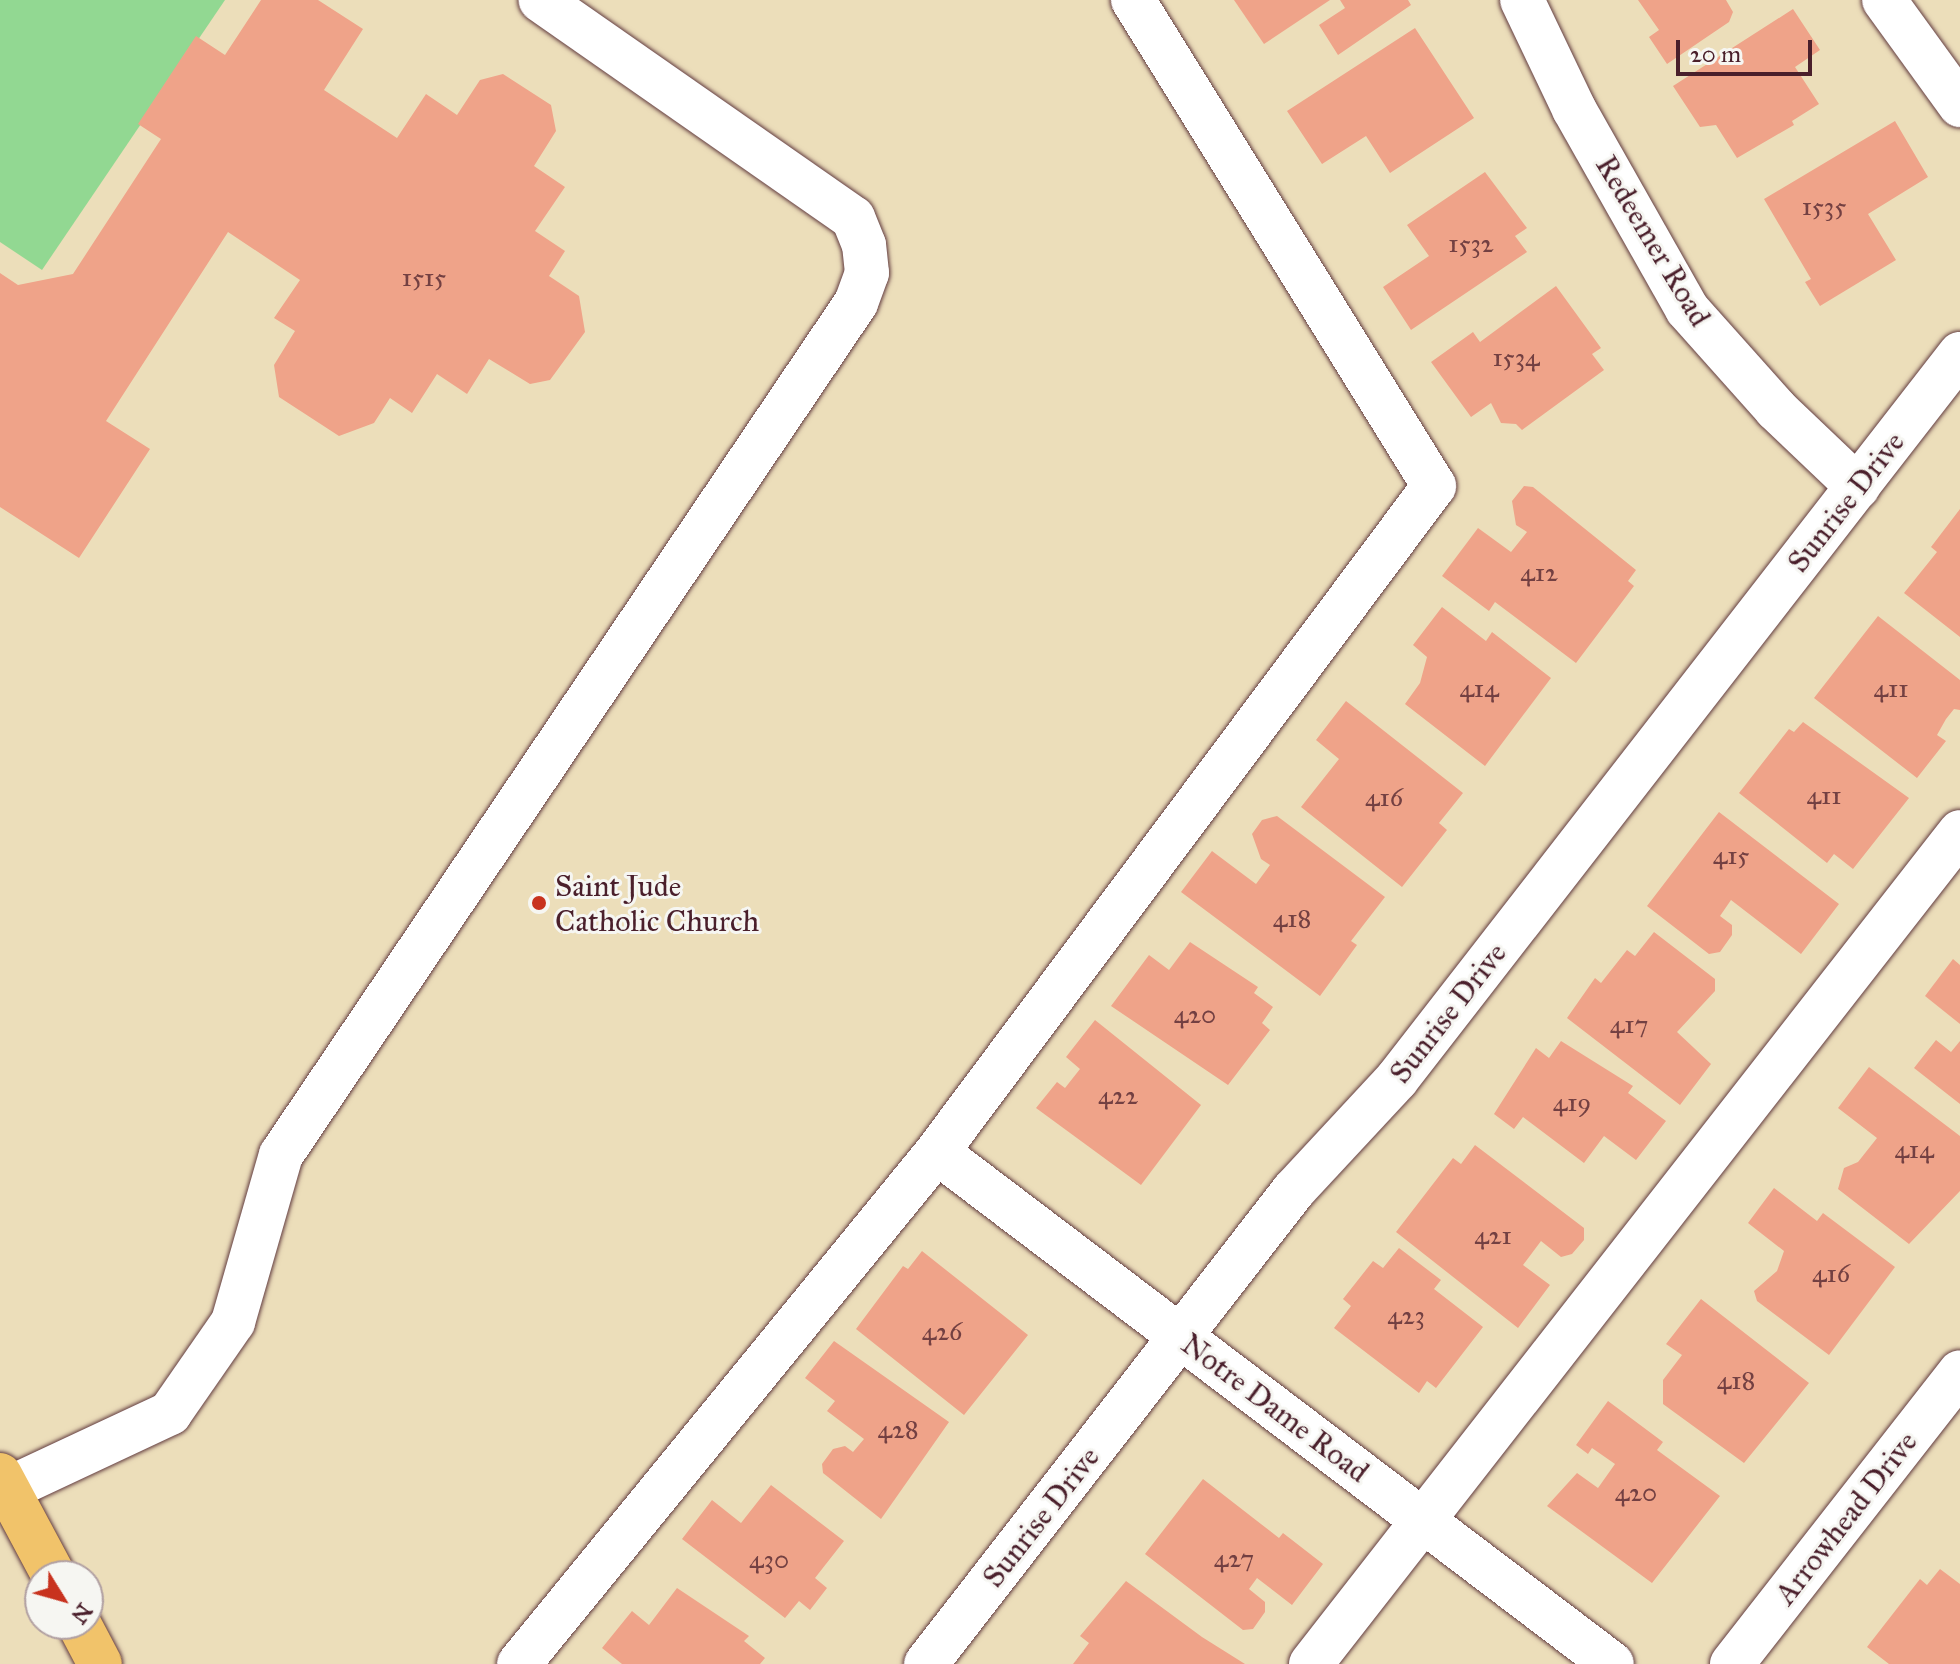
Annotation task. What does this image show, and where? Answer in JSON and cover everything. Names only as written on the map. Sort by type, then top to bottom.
[{"type":"main road","points":[[3,1486],[45,1560]]},
{"type":"main road","points":[[87,1640],[100,1664]]},
{"type":"street","points":[[3,1486],[170,1413],[233,1322],[281,1155],[856,303],[867,273],[864,245],[853,218],[540,0]]},
{"type":"street","points":[[519,1664],[937,1152],[1434,486],[1133,0]]},
{"type":"street","name":"Redeemer Road","points":[[1522,0],[1574,109],[1687,309],[1776,409],[1858,487]]},
{"type":"street","points":[[1884,0],[1960,105]]},
{"type":"street","name":"Sunrise Drive","points":[[926,1664],[1294,1190],[1397,1079],[1960,354]]},
{"type":"street","points":[[1311,1664],[1960,832]]},
{"type":"street","name":"Notre Dame Road","points":[[937,1152],[1612,1664]]},
{"type":"street","name":"Arrowhead Drive","points":[[1732,1664],[1960,1372]]},
{"type":"green space","points":[[0,0],[225,0],[42,270],[0,242]]},
{"type":"building","points":[[261,0],[318,0],[363,29],[324,90],[397,138],[426,94],[457,115],[480,80],[503,74],[551,105],[556,131],[534,166],[565,187],[535,231],[565,251],[549,276],[579,296],[585,332],[550,380],[530,384],[489,359],[467,394],[437,374],[412,413],[390,398],[374,423],[339,436],[279,397],[274,365],[295,331],[274,318],[300,280],[228,232],[106,421],[150,449],[79,558],[0,507],[0,273],[18,285],[73,274],[161,139],[138,124],[196,36],[225,55]]},
{"type":"building","points":[[1234,0],[1330,0],[1264,44]]},
{"type":"building","points":[[1340,0],[1408,0],[1411,5],[1338,55],[1319,25],[1345,8]]},
{"type":"building","points":[[1638,0],[1726,0],[1733,12],[1729,22],[1667,64],[1649,37],[1659,30]]},
{"type":"building","points":[[1793,9],[1820,50],[1795,67],[1819,104],[1792,121],[1794,125],[1737,158],[1716,125],[1700,127],[1673,86]]},
{"type":"building","points":[[1415,28],[1474,118],[1390,173],[1366,136],[1322,164],[1287,111]]},
{"type":"building","points":[[1895,121],[1928,177],[1868,214],[1896,260],[1820,306],[1805,282],[1811,279],[1764,199]]},
{"type":"building","points":[[1485,172],[1527,228],[1515,236],[1527,252],[1411,330],[1383,287],[1429,256],[1407,225]]},
{"type":"building","points":[[1556,286],[1601,348],[1592,354],[1604,370],[1522,430],[1516,424],[1501,423],[1491,403],[1471,417],[1431,362],[1473,332],[1480,342]]},
{"type":"building","points":[[1524,486],[1533,487],[1636,570],[1628,581],[1634,586],[1576,663],[1495,602],[1489,611],[1442,576],[1478,528],[1511,552],[1527,532],[1516,525],[1512,501]]},
{"type":"building","points":[[1960,509],[1960,637],[1904,593],[1937,552],[1931,547]]},
{"type":"building","points":[[1442,607],[1486,641],[1492,632],[1551,678],[1485,766],[1405,704],[1420,683],[1427,657],[1413,645]]},
{"type":"building","points":[[1878,616],[1960,680],[1960,710],[1954,709],[1946,719],[1937,735],[1946,741],[1917,778],[1814,698]]},
{"type":"building","points":[[1346,701],[1463,793],[1439,823],[1447,830],[1402,887],[1301,807],[1339,759],[1316,740]]},
{"type":"building","points":[[1803,722],[1909,798],[1853,869],[1834,854],[1827,863],[1739,793],[1789,729],[1794,732]]},
{"type":"building","points":[[1719,812],[1839,904],[1801,954],[1731,900],[1720,916],[1732,925],[1732,935],[1720,952],[1709,954],[1647,906]]},
{"type":"building","points":[[1277,816],[1385,897],[1351,941],[1357,945],[1320,996],[1181,892],[1212,851],[1256,884],[1270,865],[1261,859],[1252,834],[1262,820]]},
{"type":"building","points":[[1654,932],[1715,979],[1715,991],[1677,1032],[1711,1064],[1680,1105],[1567,1018],[1595,978],[1601,983],[1627,950],[1635,956]]},
{"type":"building","points":[[1190,942],[1258,987],[1254,993],[1273,1007],[1262,1023],[1270,1030],[1228,1085],[1111,1006],[1149,955],[1169,970]]},
{"type":"building","points":[[1953,959],[1960,965],[1960,1024],[1925,996]]},
{"type":"building","points":[[1095,1020],[1201,1105],[1141,1185],[1036,1108],[1057,1082],[1065,1088],[1080,1069],[1066,1057]]},
{"type":"building","points":[[1936,1040],[1951,1052],[1960,1041],[1960,1104],[1914,1068]]},
{"type":"building","points":[[1561,1041],[1633,1086],[1628,1093],[1666,1121],[1636,1160],[1604,1136],[1584,1163],[1523,1117],[1514,1129],[1494,1114],[1536,1048],[1549,1058]]},
{"type":"building","points":[[1869,1067],[1960,1136],[1960,1191],[1909,1244],[1838,1189],[1844,1168],[1858,1162],[1877,1138],[1838,1108]]},
{"type":"building","points":[[1475,1145],[1584,1228],[1584,1240],[1572,1254],[1561,1257],[1541,1241],[1523,1265],[1550,1285],[1518,1328],[1396,1232],[1453,1158],[1461,1164]]},
{"type":"building","points":[[1774,1188],[1817,1221],[1823,1213],[1895,1267],[1829,1355],[1757,1301],[1754,1291],[1777,1271],[1784,1251],[1748,1223]]},
{"type":"building","points":[[1399,1248],[1441,1280],[1434,1289],[1483,1327],[1436,1388],[1427,1381],[1419,1393],[1334,1328],[1351,1306],[1343,1299],[1373,1261],[1383,1268]]},
{"type":"building","points":[[922,1251],[1028,1335],[964,1415],[856,1329],[903,1266],[908,1269]]},
{"type":"building","points":[[1701,1299],[1809,1383],[1744,1463],[1663,1404],[1663,1380],[1682,1355],[1666,1344]]},
{"type":"building","points":[[834,1341],[949,1422],[881,1519],[823,1473],[822,1464],[833,1449],[845,1446],[853,1452],[864,1439],[827,1411],[835,1401],[805,1378]]},
{"type":"building","points":[[1608,1401],[1663,1442],[1657,1450],[1720,1496],[1652,1583],[1547,1506],[1577,1473],[1598,1488],[1615,1464],[1592,1448],[1588,1454],[1576,1445]]},
{"type":"building","points":[[1203,1479],[1279,1538],[1283,1533],[1323,1564],[1292,1605],[1257,1578],[1249,1589],[1265,1602],[1265,1612],[1253,1629],[1243,1630],[1145,1554]]},
{"type":"building","points":[[771,1485],[844,1541],[815,1578],[827,1588],[810,1610],[799,1601],[785,1618],[682,1539],[712,1500],[741,1523]]},
{"type":"building","points":[[1940,1569],[1960,1584],[1960,1664],[1889,1664],[1867,1647],[1920,1579],[1927,1585]]},
{"type":"building","points":[[1126,1581],[1202,1637],[1245,1664],[1073,1664],[1089,1643],[1080,1636]]},
{"type":"building","points":[[677,1588],[749,1636],[744,1641],[765,1658],[760,1664],[622,1664],[602,1648],[632,1611],[649,1625]]},
{"type":"place","name":"Saint Jude Catholic Church","points":[[539,903]]}]
